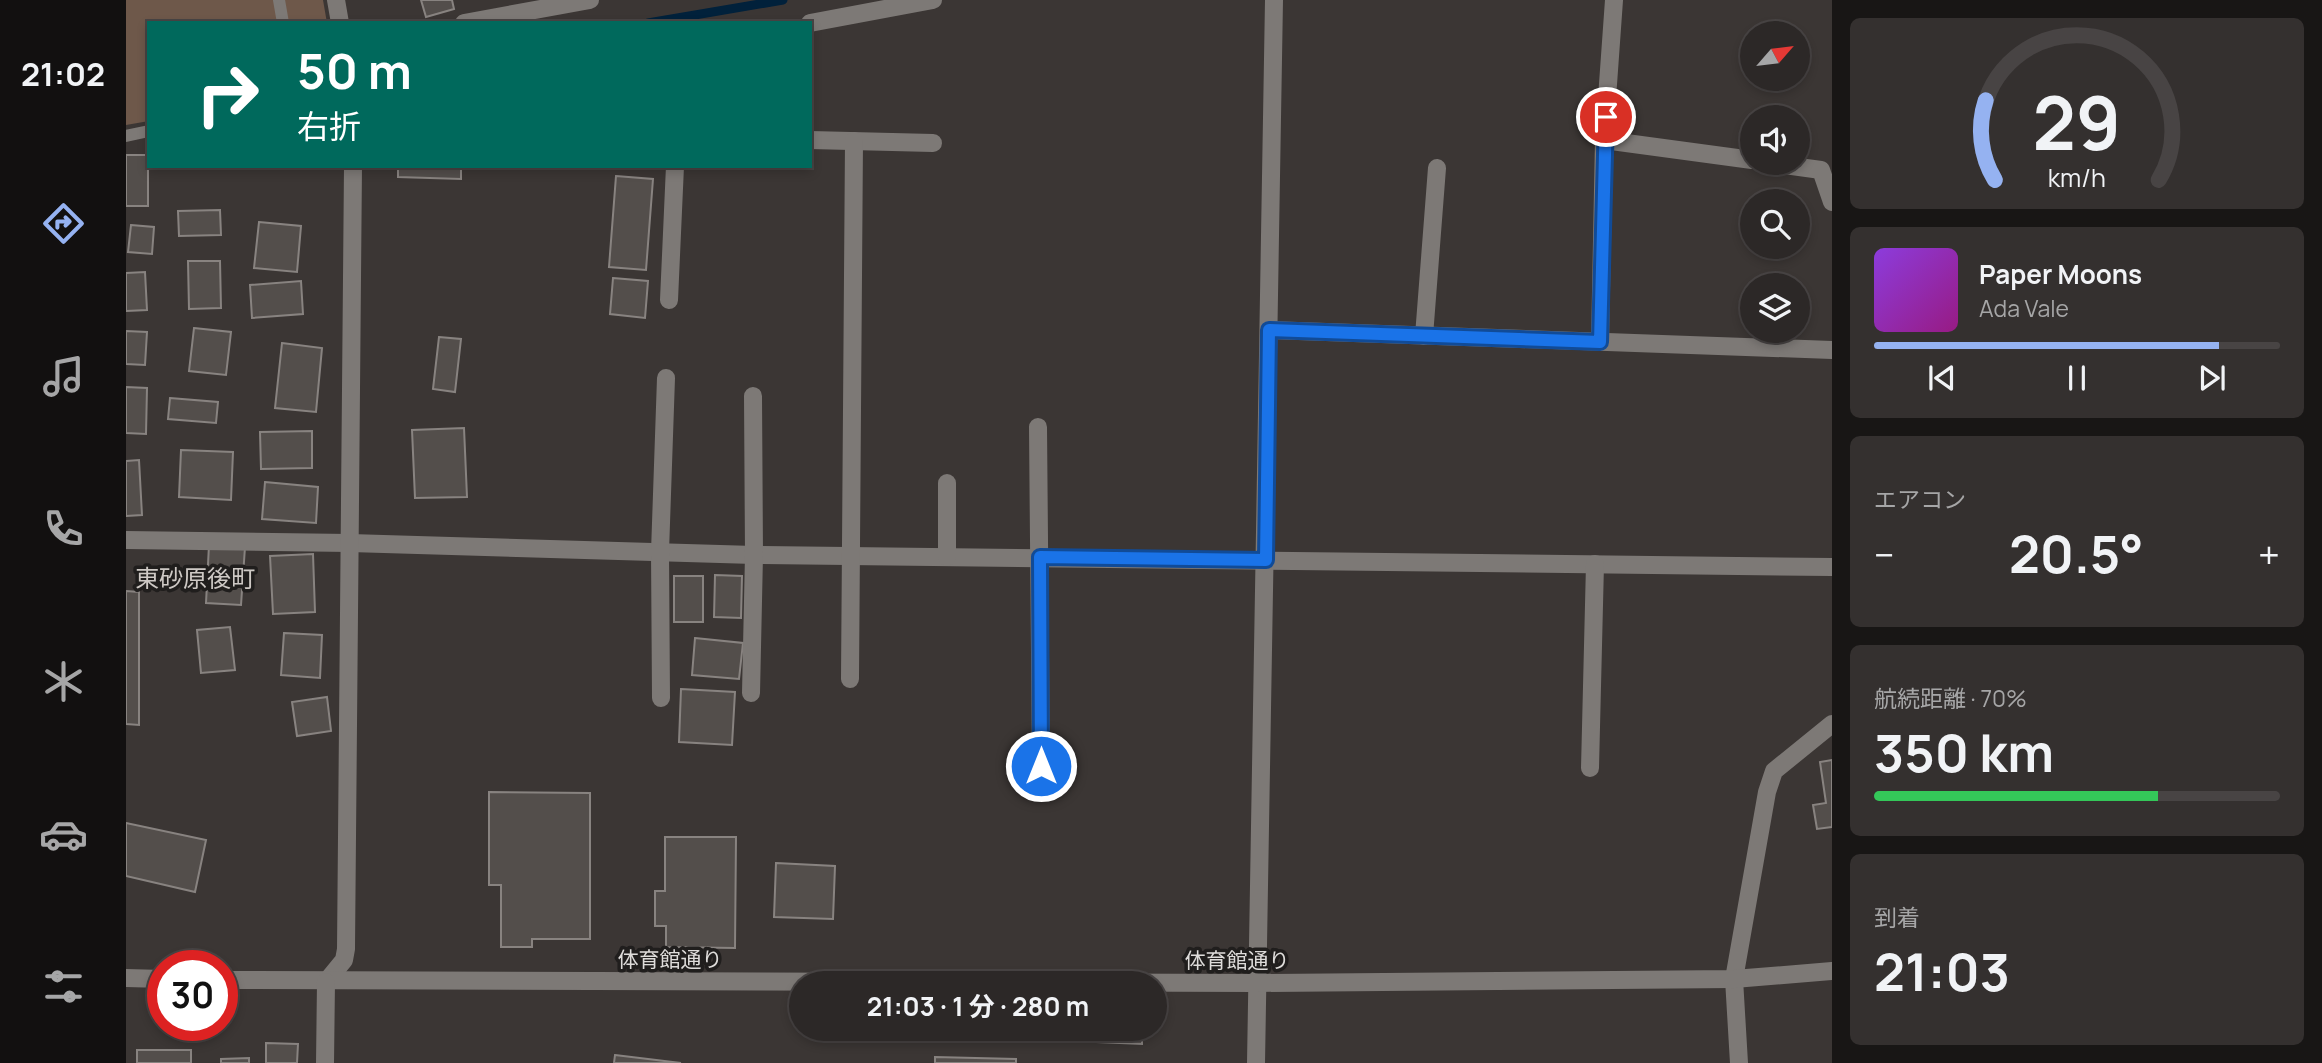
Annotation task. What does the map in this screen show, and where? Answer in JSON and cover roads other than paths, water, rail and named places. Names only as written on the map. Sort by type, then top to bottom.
[{"type":"street","points":[[336,0],[340,21]]},
{"type":"street","points":[[475,21],[590,0]]},
{"type":"street","points":[[812,23],[933,0]]},
{"type":"street","points":[[1256,1063],[1275,0]]},
{"type":"street","points":[[1600,342],[1604,140],[1614,0]]},
{"type":"street","points":[[812,140],[933,143]]},
{"type":"street","points":[[1604,140],[1740,158]]},
{"type":"street","points":[[850,679],[854,141]]},
{"type":"street","points":[[1424,336],[1437,167]]},
{"type":"street","points":[[325,1063],[326,982],[344,960],[346,949],[353,168]]},
{"type":"street","points":[[669,300],[675,168]]},
{"type":"street","points":[[1810,168],[1821,170],[1832,202]]},
{"type":"street","points":[[1269,330],[1832,350]]},
{"type":"street","points":[[661,698],[660,552],[666,378]]},
{"type":"street","points":[[751,693],[753,396]]},
{"type":"street","points":[[1038,427],[1041,766]]},
{"type":"street","points":[[947,483],[947,557]]},
{"type":"street","points":[[126,540],[349,543],[754,555],[1832,567]]},
{"type":"street","points":[[1590,768],[1595,564]]},
{"type":"street","points":[[1739,1063],[1734,979],[1767,792],[1774,771],[1832,724]]},
{"type":"street","name":"体育館通り","points":[[238,980],[1256,983],[1734,979],[1832,971]]},
{"type":"street","points":[[126,978],[147,979]]},
{"type":"lane","points":[[279,0],[283,21]]},
{"type":"lane","points":[[126,136],[147,131]]},
{"type":"waterway","points":[[660,21],[783,0]]},
{"type":"district","name":"東砂原後町","points":[[195,577]]}]
